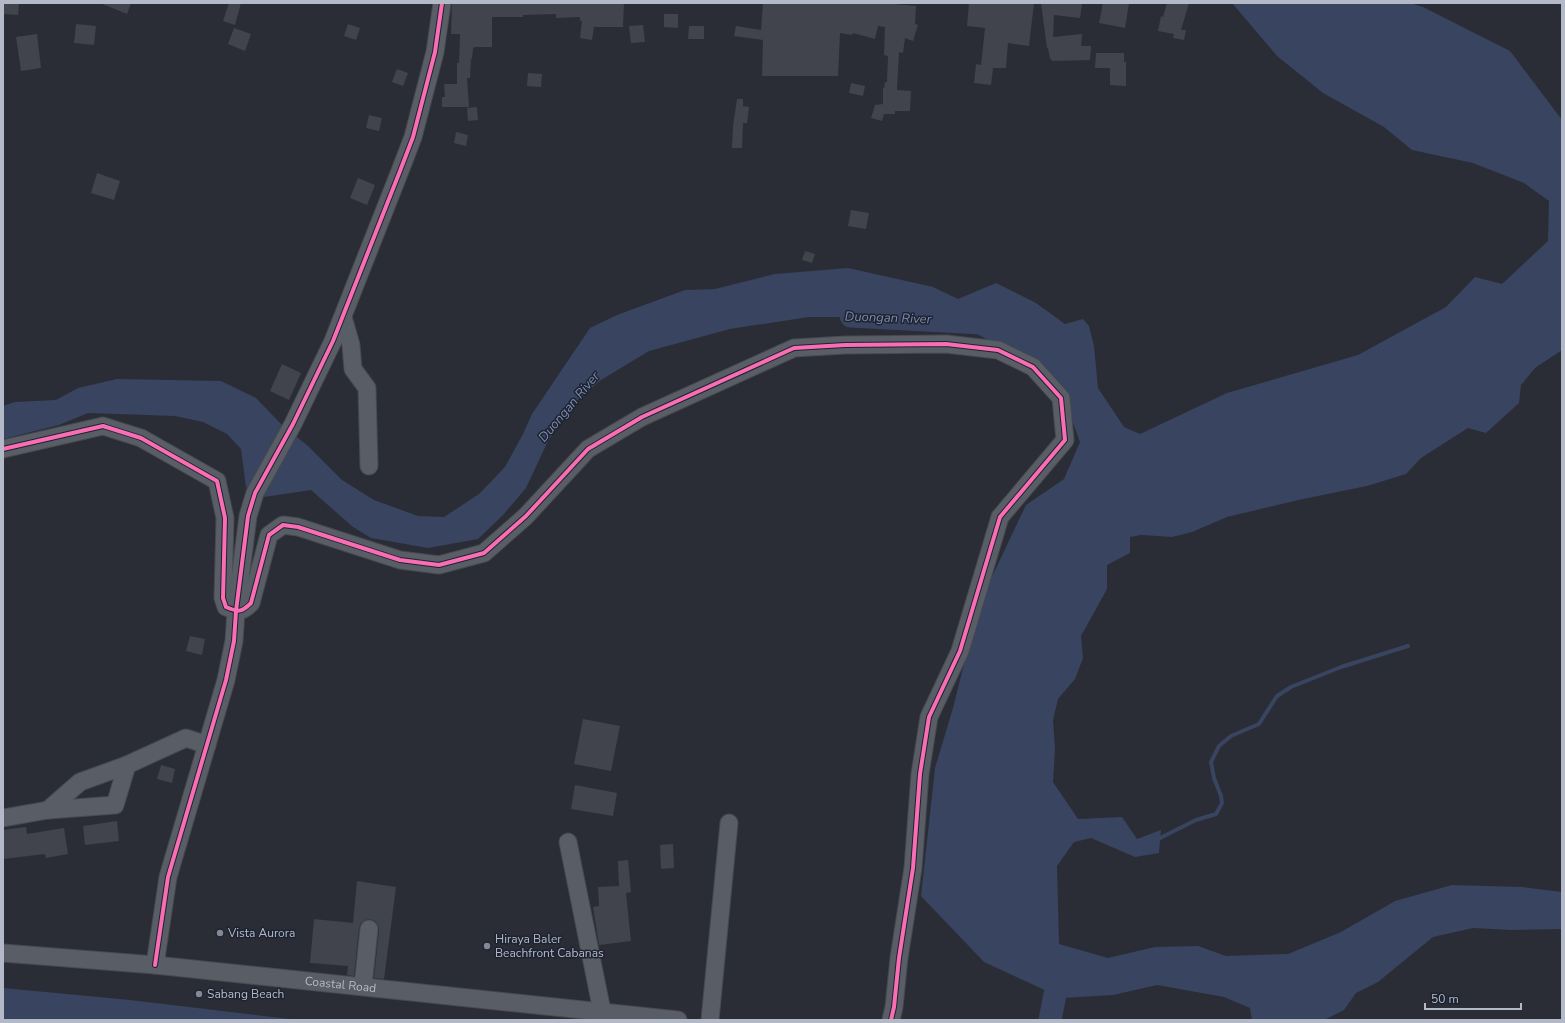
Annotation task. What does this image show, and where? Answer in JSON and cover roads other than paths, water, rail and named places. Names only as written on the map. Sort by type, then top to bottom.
[{"type":"street","points":[[155,965],[168,876],[226,680],[234,641],[248,516],[255,493],[292,424],[333,341],[412,137],[435,52],[442,3]]},
{"type":"street","points":[[343,317],[351,345],[353,368],[366,388],[368,466]]},
{"type":"street","points":[[3,450],[103,426],[142,438],[217,481],[225,518],[223,598],[226,607],[237,605],[244,610],[251,603],[269,535],[283,525],[298,526],[400,560],[439,565],[484,552],[526,516],[588,449],[642,416],[794,348],[845,345],[946,344],[998,350],[1033,367],[1061,398],[1065,440],[1000,517],[960,651],[929,717],[920,774],[913,868],[898,958],[894,1007],[891,1020]]},
{"type":"street","points":[[48,810],[80,782],[127,765],[186,738],[207,745]]},
{"type":"street","points":[[3,818],[48,810],[115,805],[127,765]]},
{"type":"street","points":[[710,1020],[729,823]]},
{"type":"street","points":[[568,842],[602,1011]]},
{"type":"street","points":[[363,986],[369,929]]},
{"type":"street","name":"Coastal Road","points":[[3,952],[155,965],[678,1020]]},
{"type":"water","points":[[1232,3],[1410,3],[1423,7],[1510,51],[1562,120],[1562,350],[1535,368],[1521,385],[1519,403],[1486,433],[1468,428],[1421,458],[1406,474],[1367,486],[1227,517],[1192,532],[1172,537],[1141,535],[1130,537],[1130,553],[1107,565],[1107,589],[1081,636],[1083,658],[1075,679],[1058,699],[1053,720],[1055,749],[1053,782],[1078,819],[1122,817],[1137,839],[1161,830],[1159,853],[1135,857],[1091,838],[1074,842],[1057,866],[1059,944],[1108,958],[1155,947],[1198,946],[1226,956],[1288,954],[1341,932],[1395,901],[1452,885],[1522,887],[1562,892],[1562,929],[1512,930],[1473,928],[1433,937],[1378,982],[1356,993],[1344,1010],[1324,1020],[1252,1020],[1250,1008],[1224,997],[1157,985],[1113,995],[1062,998],[984,962],[921,896],[935,768],[953,708],[979,604],[1026,505],[1064,479],[1080,442],[1062,392],[1038,356],[1020,341],[986,325],[934,317],[809,317],[730,329],[649,351],[601,380],[574,403],[548,441],[526,488],[503,515],[478,539],[428,548],[371,538],[353,527],[311,490],[264,497],[246,487],[241,449],[227,434],[203,422],[175,416],[88,413],[59,425],[3,439],[3,406],[15,402],[56,400],[78,388],[117,379],[221,381],[256,398],[282,425],[308,446],[342,480],[374,500],[418,516],[444,517],[479,494],[505,467],[532,414],[590,328],[617,315],[685,290],[715,289],[775,274],[848,268],[933,287],[958,299],[996,283],[1036,303],[1065,324],[1083,319],[1089,326],[1094,346],[1098,388],[1124,427],[1140,434],[1227,393],[1358,355],[1446,307],[1475,277],[1502,284],[1548,241],[1549,201],[1524,183],[1473,163],[1412,150],[1384,127],[1323,93],[1277,56]]},
{"type":"water","points":[[3,988],[130,1000],[298,1020],[3,1020]]},
{"type":"waterway","name":"Duongan River","points":[[851,316],[981,323],[1052,361],[1054,364]]},
{"type":"waterway","points":[[1156,840],[1196,820],[1216,814],[1222,803],[1214,778],[1211,762],[1219,746],[1231,736],[1259,724],[1277,696],[1291,687],[1341,667],[1408,646]]},
{"type":"waterway","points":[[1050,1020],[1058,979]]},
{"type":"place","name":"Vista Aurora","points":[[220,933]]},
{"type":"place","name":"Hiraya Baler Beachfront Cabanas","points":[[487,946]]},
{"type":"place","name":"Sabang Beach","points":[[199,994]]}]
